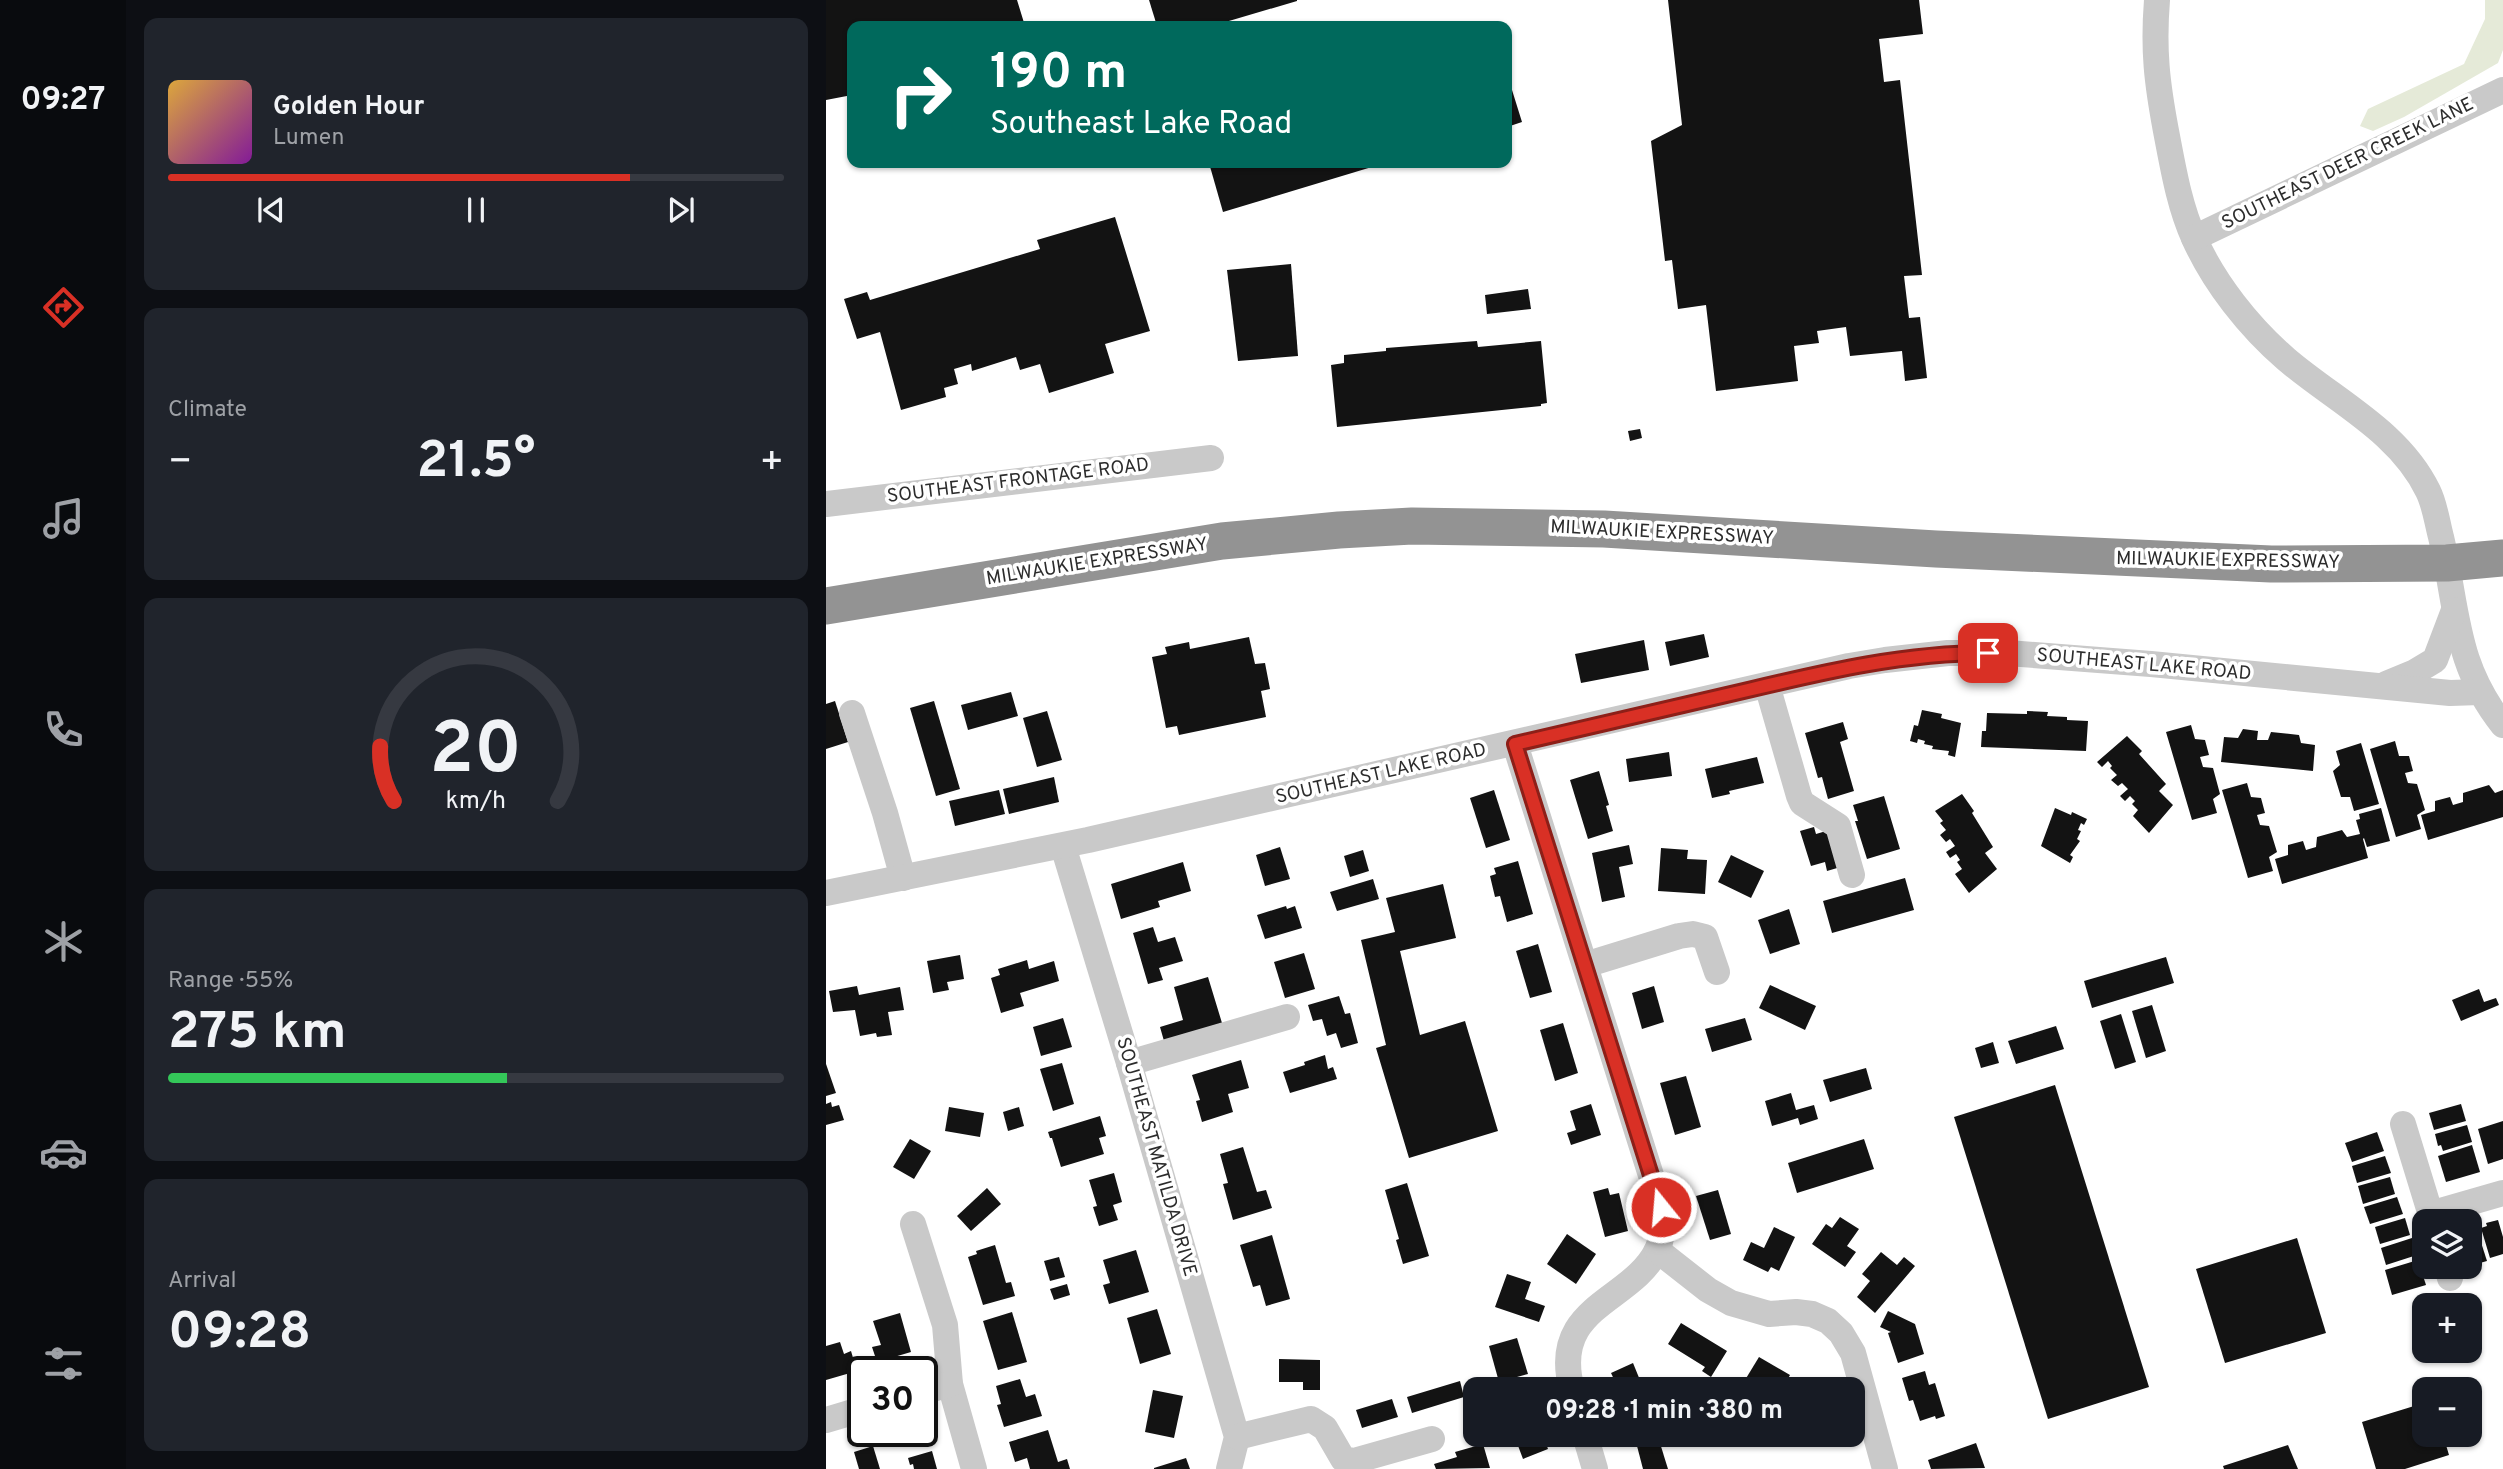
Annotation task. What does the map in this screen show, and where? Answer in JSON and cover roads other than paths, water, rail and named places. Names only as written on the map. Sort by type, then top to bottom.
[{"type":"highway","name":"MILWAUKIE EXPRESSWAY","points":[[826,606],[1222,541],[1412,526],[1604,529],[2155,561],[2311,565],[2447,563],[2503,558]]},
{"type":"street","points":[[2157,0],[2154,36],[2158,86],[2175,177],[2194,238],[2220,285],[2240,310],[2277,350],[2374,425],[2398,448],[2428,491],[2447,563],[2465,658],[2480,692],[2503,725]]},
{"type":"street","name":"SOUTHEAST DEER CREEK LANE","points":[[2194,238],[2503,90]]},
{"type":"street","name":"SOUTHEAST FRONTAGE ROAD","points":[[826,504],[1211,458]]},
{"type":"street","points":[[2381,685],[2415,672],[2435,660],[2454,610]]},
{"type":"street","name":"SOUTHEAST LAKE ROAD","points":[[826,893],[1063,846],[1885,660],[1948,653],[2008,653],[2450,693],[2480,692]]},
{"type":"street","points":[[1767,685],[1802,803],[1838,826],[1852,875]]},
{"type":"street","points":[[852,713],[903,878]]},
{"type":"street","points":[[1515,744],[1661,1207],[1663,1230],[1657,1250],[1643,1270],[1594,1308],[1583,1320],[1571,1342],[1568,1366],[1570,1377]]},
{"type":"street","name":"SOUTHEAST MATILDA DRIVE","points":[[1063,846],[1237,1437]]},
{"type":"street","points":[[1585,965],[1693,934],[1705,937],[1717,972]]},
{"type":"street","points":[[1129,1063],[1287,1017]]},
{"type":"street","points":[[2403,1124],[2429,1209]]},
{"type":"street","points":[[2458,1209],[2503,1193]]},
{"type":"street","points":[[914,1224],[945,1325],[950,1384],[974,1469]]},
{"type":"street","points":[[1657,1250],[1708,1290],[1731,1303],[1769,1314],[1812,1314],[1828,1321],[1841,1333],[1853,1353],[1885,1469]]},
{"type":"street","points":[[938,1387],[950,1384]]},
{"type":"street","points":[[826,1420],[847,1414]]},
{"type":"street","points":[[1229,1469],[1237,1437],[1311,1419],[1325,1428],[1343,1459],[1354,1461],[1432,1439]]},
{"type":"street","points":[[1589,1447],[1595,1469]]}]
